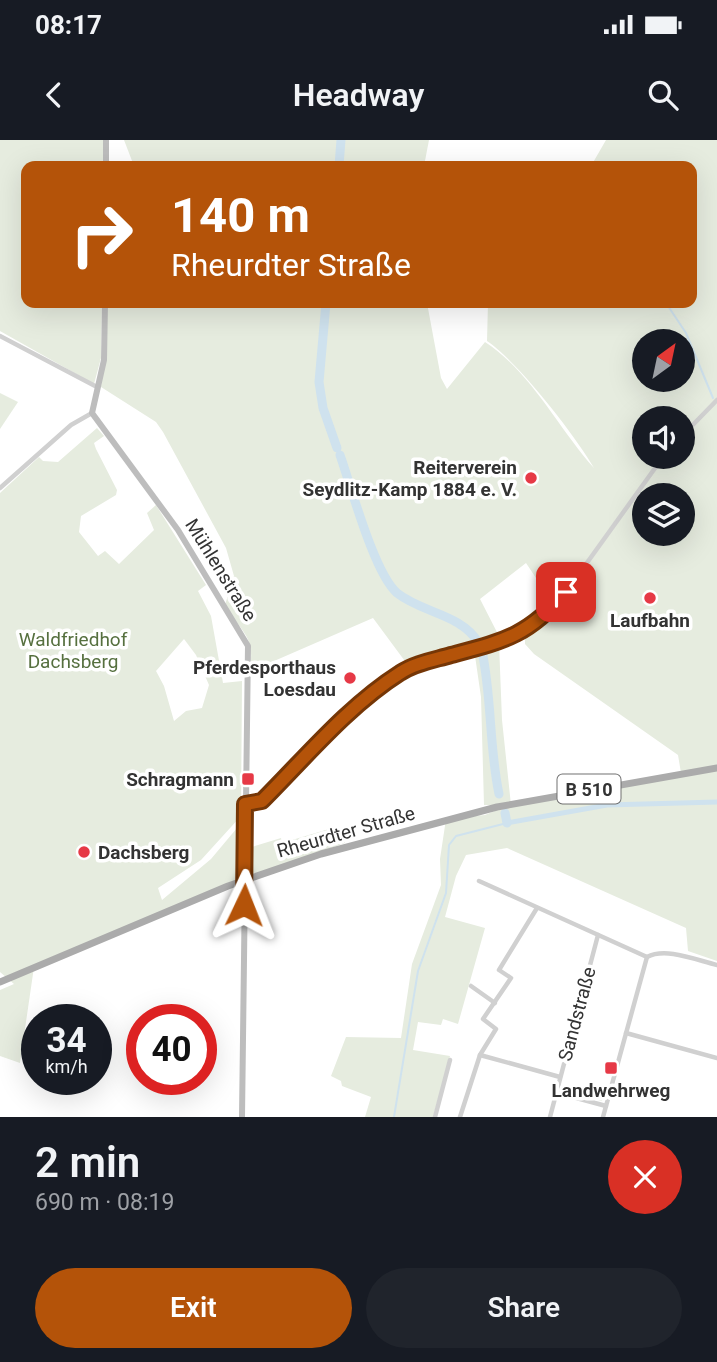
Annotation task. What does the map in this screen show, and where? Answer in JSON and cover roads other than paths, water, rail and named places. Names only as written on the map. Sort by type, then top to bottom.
[{"type":"main road","name":"Rheurdter Straße","points":[[2,979],[244,880],[308,858],[453,817],[576,791],[717,768]]},
{"type":"street","points":[[106,140],[106,161]]},
{"type":"street","points":[[0,488],[71,425],[92,413],[104,360],[105,308]]},
{"type":"street","points":[[0,336],[97,387]]},
{"type":"street","points":[[695,423],[717,400]]},
{"type":"street","name":"Mühlenstraße","points":[[92,413],[178,530],[245,637],[249,652],[242,1117]]},
{"type":"street","points":[[245,804],[262,801],[355,710],[402,672],[420,664],[502,642],[536,624],[566,592],[654,469]]},
{"type":"street","points":[[480,881],[647,957],[666,953],[717,965]]},
{"type":"street","points":[[460,1117],[480,1055],[496,1029],[483,1019],[511,978],[499,970],[537,908]]},
{"type":"street","name":"Sandstraße","points":[[550,1117],[598,935]]},
{"type":"street","points":[[603,1117],[647,957]]},
{"type":"street","points":[[471,986],[495,1003]]},
{"type":"street","points":[[626,1033],[717,1058]]},
{"type":"street","points":[[480,1055],[560,1077]]},
{"type":"street","points":[[435,1117],[450,1060]]},
{"type":"street","points":[[558,1093],[606,1106]]},
{"type":"waterway","points":[[339,161],[341,140]]},
{"type":"waterway","points":[[326,308],[319,382],[323,408],[337,448]]},
{"type":"waterway","points":[[669,308],[686,333],[713,398]]},
{"type":"waterway","points":[[340,455],[372,549],[388,583],[407,600],[462,625],[478,642]]},
{"type":"waterway","points":[[482,651],[499,794]]},
{"type":"waterway","points":[[507,823],[607,805],[717,802]]},
{"type":"waterway","points":[[505,813],[507,823]]},
{"type":"waterway","points":[[394,1117],[418,971],[446,893],[449,845],[456,836],[507,823]]},
{"type":"place","name":"Reiterverein Seydlitz-Kamp 1884 e. V.","points":[[531,478]]},
{"type":"place","name":"Laufbahn","points":[[650,598]]},
{"type":"place","name":"Pferdesporthaus Loesdau","points":[[350,678]]},
{"type":"place","name":"Schragmann","points":[[248,779]]},
{"type":"place","name":"Dachsberg","points":[[84,852]]},
{"type":"place","name":"Landwehrweg","points":[[611,1068]]},
{"type":"park label","name":"Waldfriedhof Dachsberg","points":[[73,650]]}]
